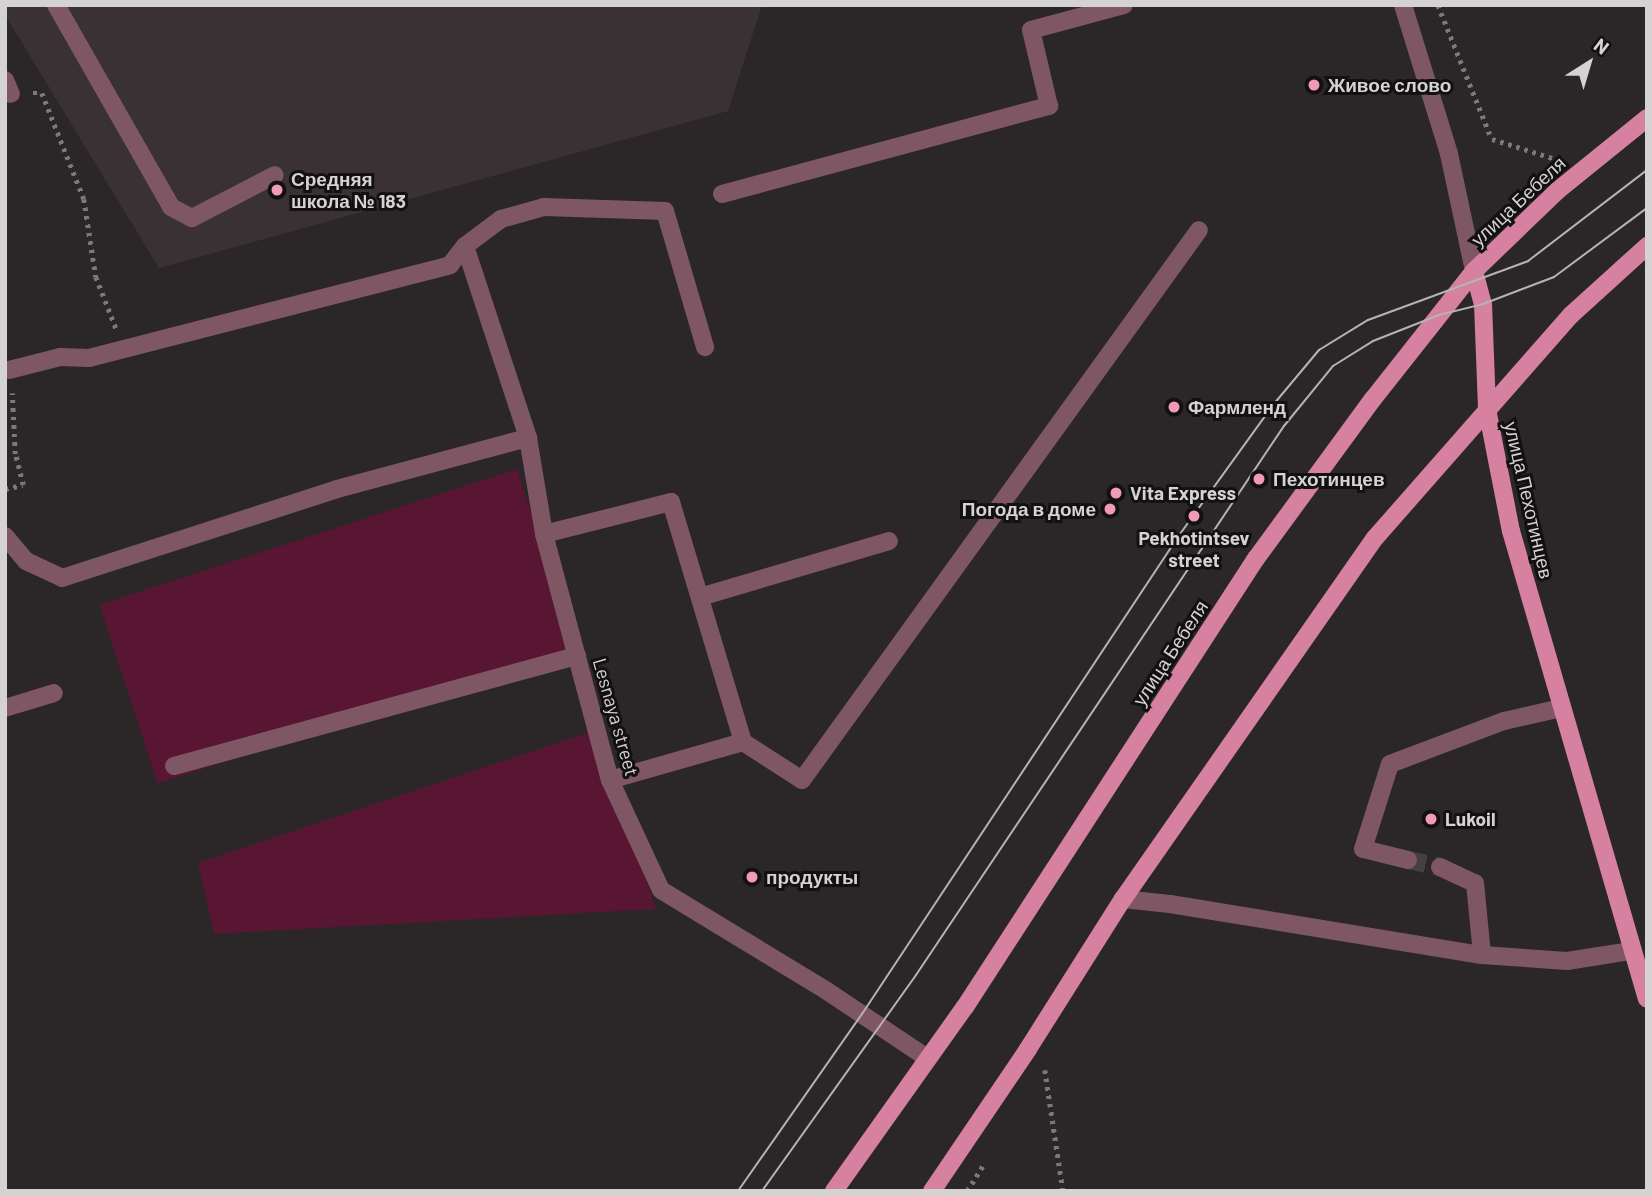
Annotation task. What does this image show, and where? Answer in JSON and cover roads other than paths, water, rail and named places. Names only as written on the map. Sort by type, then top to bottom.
[{"type":"main road","name":"улица Бебеля","points":[[834,1191],[965,1007],[1255,559],[1373,399],[1474,271],[1557,191],[1647,118]]},
{"type":"main road","points":[[932,1191],[1028,1049],[1123,900],[1375,538],[1571,315],[1647,246]]},
{"type":"main road","name":"улица Пехотинцев","points":[[1474,271],[1483,304],[1487,409],[1511,531],[1647,999]]},
{"type":"street","points":[[55,5],[170,207],[192,219],[275,175]]},
{"type":"street","points":[[722,194],[1049,106],[1031,30],[1124,5]]},
{"type":"street","name":"улица Пехотинцев","points":[[1403,5],[1449,154],[1474,271]]},
{"type":"street","points":[[9,370],[60,357],[89,358],[450,265],[465,246],[501,219],[544,207],[665,211],[705,346]]},
{"type":"street","points":[[544,534],[671,502],[743,742],[802,780],[1199,230]]},
{"type":"street","name":"Lesnaya street","points":[[465,246],[528,438],[544,534],[610,780],[661,890],[827,990],[928,1058]]},
{"type":"street","points":[[5,536],[26,561],[62,578],[337,489],[528,438]]},
{"type":"street","points":[[700,597],[889,541]]},
{"type":"street","points":[[174,766],[577,656]]},
{"type":"street","points":[[5,708],[54,693]]},
{"type":"street","points":[[1408,860],[1363,849],[1390,764],[1504,721],[1561,708]]},
{"type":"street","points":[[610,780],[743,742]]},
{"type":"street","points":[[1440,867],[1475,883],[1482,955]]},
{"type":"street","points":[[1123,900],[1170,904],[1482,955],[1566,961],[1631,951]]},
{"type":"tunnel","points":[[1408,860],[1440,867]]},
{"type":"tram line","points":[[738,1191],[862,1014],[1180,534],[1273,405],[1319,350],[1368,320],[1528,261],[1647,170]]},
{"type":"tram line","points":[[762,1191],[916,975],[1284,426],[1333,366],[1373,341],[1439,315],[1483,304],[1554,277],[1647,208]]},
{"type":"place","name":"Живое слово","points":[[1314,85]]},
{"type":"place","name":"Средняя школа № 183","points":[[277,190]]},
{"type":"place","name":"Фармленд","points":[[1174,407]]},
{"type":"place","name":"Пехотинцев","points":[[1259,479]]},
{"type":"place","name":"Vita Express","points":[[1116,493]]},
{"type":"place","name":"Погода в доме","points":[[1110,509]]},
{"type":"place","name":"Pekhotintsev street","points":[[1194,516]]},
{"type":"place","name":"Lukoil","points":[[1431,819]]},
{"type":"place","name":"продукты","points":[[752,877]]}]
